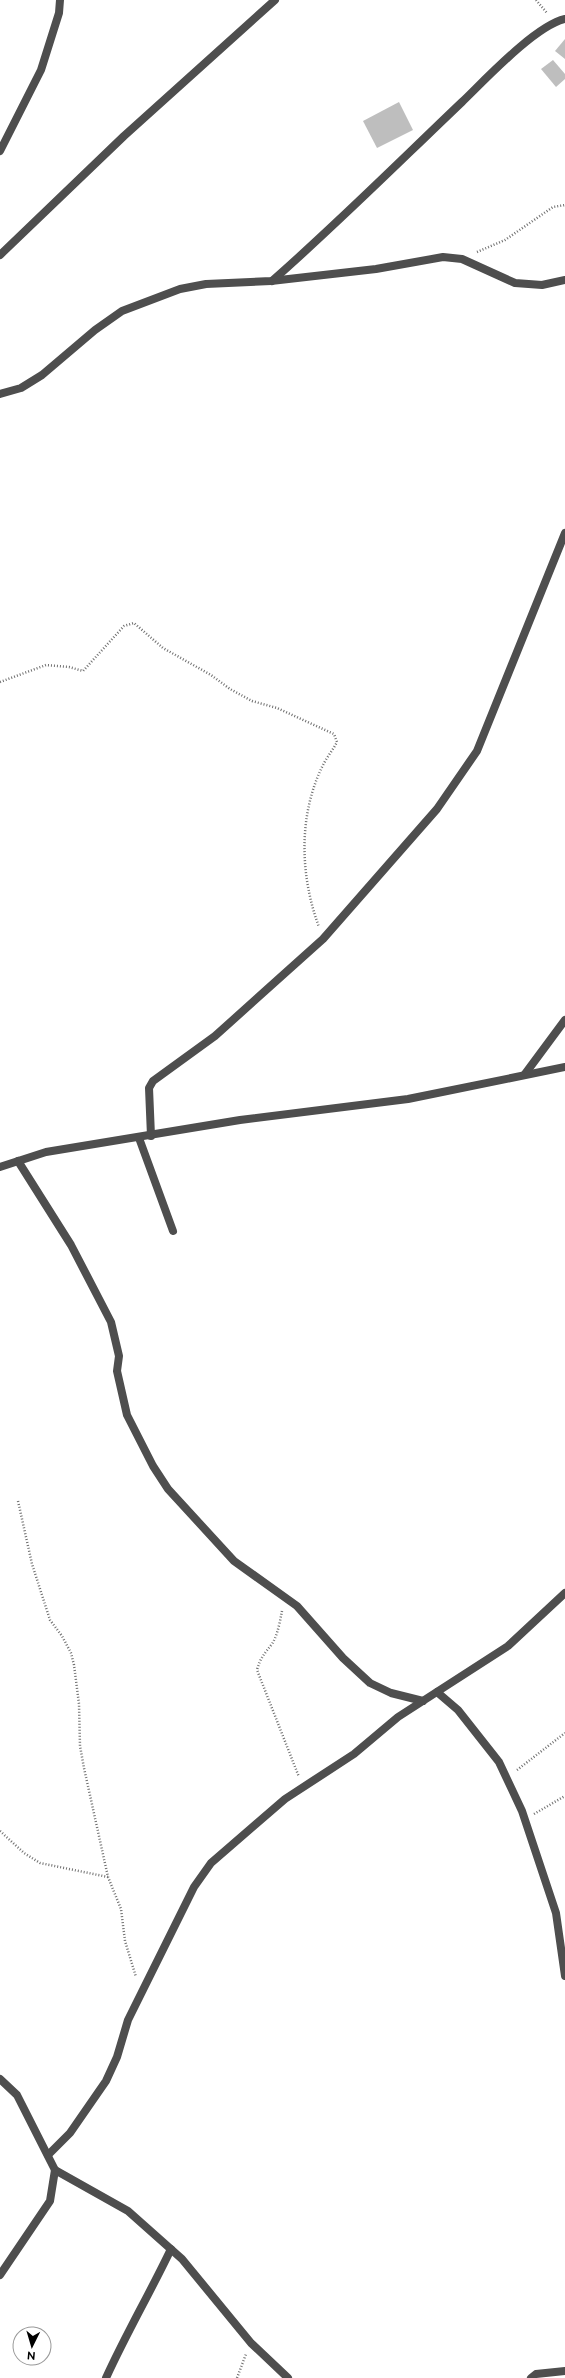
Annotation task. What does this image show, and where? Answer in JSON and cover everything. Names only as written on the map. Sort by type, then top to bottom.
[{"type":"street","points":[[0,151],[41,70],[59,13],[60,0]]},
{"type":"street","points":[[0,256],[129,130],[275,0]]},
{"type":"street","points":[[271,281],[319,240],[508,58],[555,22],[565,19]]},
{"type":"street","points":[[0,394],[21,388],[42,375],[95,330],[122,311],[180,289],[206,284],[271,281],[454,257],[515,283],[537,285],[565,280]]},
{"type":"street","points":[[151,1136],[149,1088],[153,1081],[215,1036],[323,939],[437,809],[477,751],[565,533]]},
{"type":"street","points":[[525,1074],[565,1020]]},
{"type":"street","points":[[0,1167],[46,1152],[339,1106],[408,1098],[565,1067]]},
{"type":"street","points":[[139,1138],[173,1231]]},
{"type":"street","points":[[18,1161],[72,1245],[111,1322],[119,1356],[116,1371],[127,1415],[153,1466],[168,1489],[234,1561],[246,1572],[261,1579],[297,1606],[343,1658],[370,1683],[391,1693],[423,1701]]},
{"type":"street","points":[[48,2155],[74,2128],[106,2081],[117,2057],[128,2020],[194,1887],[211,1863],[285,1799],[354,1754],[398,1717],[508,1646],[565,1593]]},
{"type":"street","points":[[437,1692],[458,1710],[475,1729],[500,1762],[526,1819],[556,1913],[565,1976]]},
{"type":"street","points":[[0,2079],[17,2095],[56,2170],[128,2211],[182,2259],[251,2343],[288,2378]]},
{"type":"street","points":[[0,2275],[50,2201],[56,2170]]},
{"type":"street","points":[[106,2378],[127,2332],[152,2290],[171,2250]]},
{"type":"street","points":[[531,2378],[536,2374],[565,2371]]},
{"type":"path","points":[[536,0],[555,22]]},
{"type":"path","points":[[454,257],[494,246],[544,212],[553,207],[565,205]]},
{"type":"path","points":[[0,682],[46,665],[69,667],[83,671],[124,626],[134,623],[163,648],[212,674],[230,689],[252,701],[277,708],[334,734],[337,742],[323,766],[311,796],[304,852],[307,886],[312,910],[323,939]]},
{"type":"path","points":[[18,1501],[32,1564],[50,1620],[68,1647],[74,1665],[79,1704],[80,1746],[108,1877],[121,1909],[128,1954],[142,1992]]},
{"type":"path","points":[[284,1596],[276,1634],[272,1644],[261,1658],[257,1670],[295,1772],[304,1787]]},
{"type":"path","points":[[507,1778],[565,1733]]},
{"type":"path","points":[[526,1819],[565,1796]]},
{"type":"path","points":[[0,1831],[24,1853],[40,1862],[108,1877]]},
{"type":"path","points":[[237,2378],[251,2343]]},
{"type":"building","points":[[565,39],[565,59],[555,51]]},
{"type":"building","points":[[553,60],[565,74],[565,79],[556,87],[541,69]]},
{"type":"building","points":[[399,102],[413,130],[377,148],[363,121]]}]
